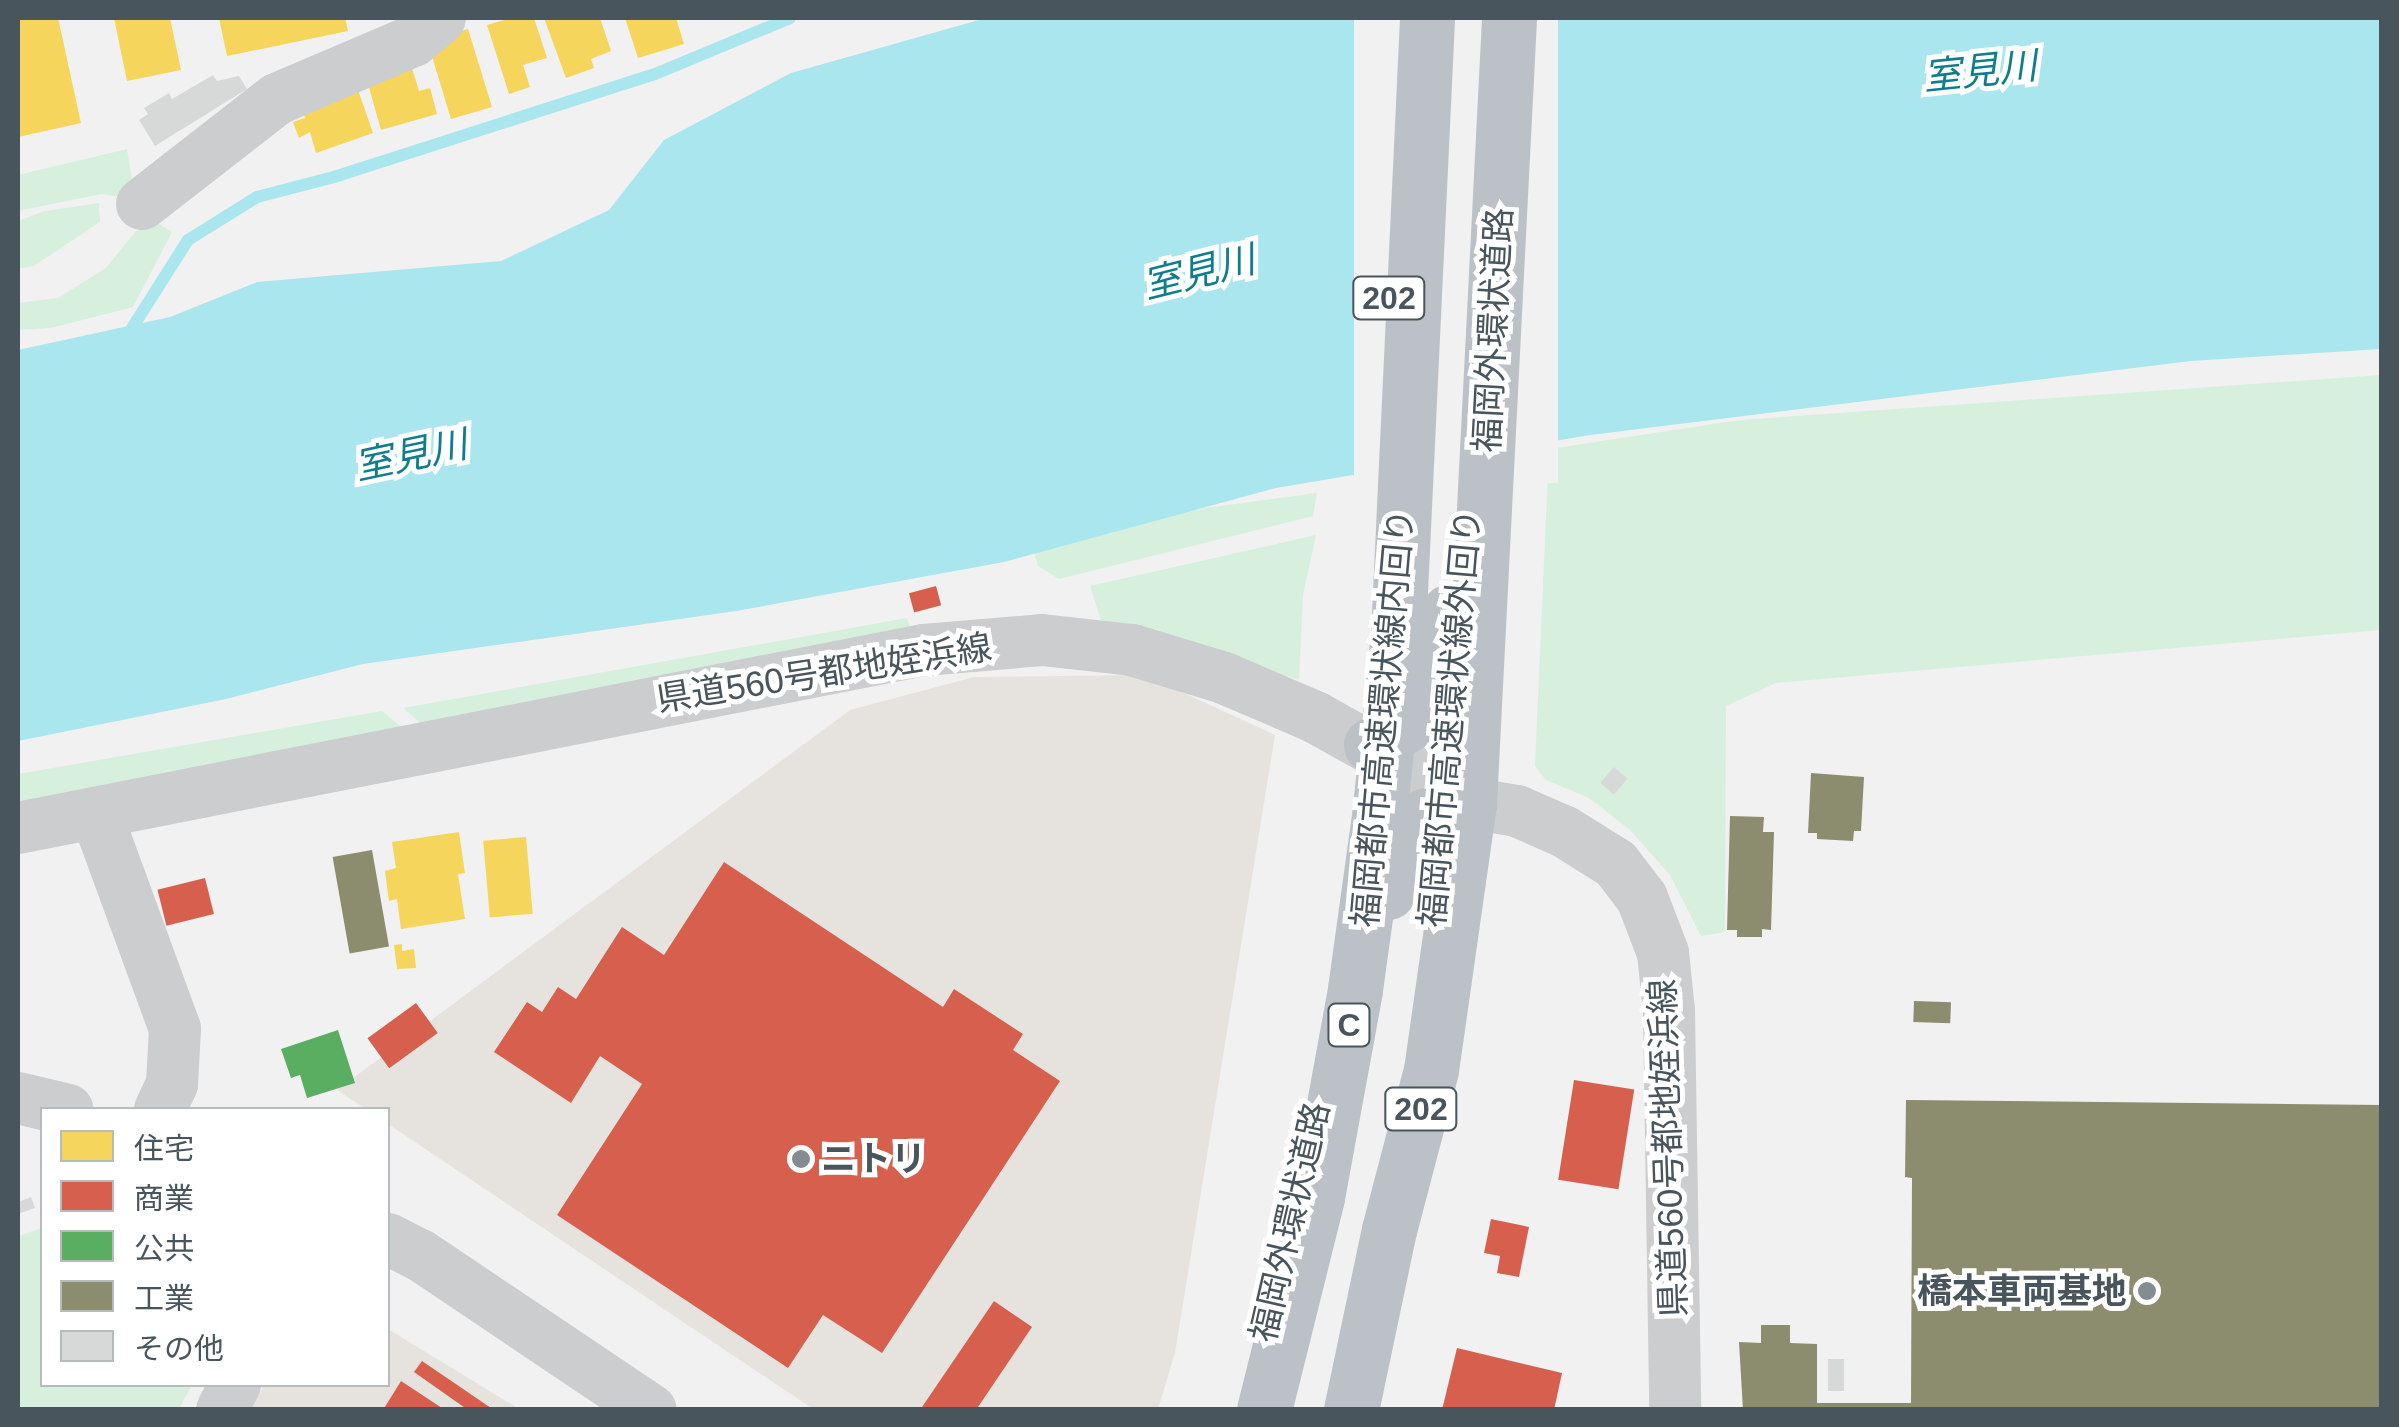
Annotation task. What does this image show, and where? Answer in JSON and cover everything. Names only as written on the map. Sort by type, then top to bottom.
[{"type":"highway","name":"福岡外環状道路","points":[[1247,1410],[1294,1216],[1326,1061],[1368,746],[1403,18]]},
{"type":"highway","name":"福岡都市高速環状線内回り","points":[[1264,1410],[1317,1196],[1355,989],[1380,816],[1398,634],[1427,18]]},
{"type":"highway","name":"福岡都市高速環状線外回り","points":[[1334,1410],[1384,1210],[1421,1000],[1444,826],[1464,639],[1494,18]]},
{"type":"highway","name":"福岡外環状道路","points":[[1467,565],[1464,420],[1493,321],[1509,18]]},
{"type":"highway","points":[[1368,746],[1426,714],[1443,670],[1467,565]]},
{"type":"highway","name":"202","points":[[1351,1410],[1431,1070],[1469,804],[1467,565]]},
{"type":"highway","points":[[1326,1061],[1364,1002],[1399,846],[1424,816],[1469,804]]},
{"type":"street","points":[[142,204],[277,99],[413,40],[440,18]]},
{"type":"street","name":"県道560号都地姪浜線","points":[[18,828],[924,650],[1042,640],[1132,650],[1224,678],[1315,717],[1469,804],[1518,812],[1565,832],[1616,864],[1642,898],[1662,953],[1669,1011],[1675,1410]]},
{"type":"street","points":[[96,813],[175,1030],[172,1084],[161,1107]]},
{"type":"street","points":[[18,1098],[56,1107]]},
{"type":"street","points":[[390,1240],[420,1255],[651,1410]]},
{"type":"street","points":[[222,1410],[234,1387]]},
{"type":"shaded area","points":[[1145,675],[1275,735],[1175,1353],[1158,1409],[813,1409],[390,1125],[390,1107],[363,1107],[337,1090],[850,710],[974,677]]},
{"type":"shaded area","points":[[390,1330],[519,1409],[252,1410],[263,1387],[390,1387]]},
{"type":"green space","points":[[127,149],[135,199],[101,194],[18,211],[18,175]]},
{"type":"green space","points":[[99,203],[100,222],[34,266],[18,269],[18,221],[45,211]]},
{"type":"green space","points":[[156,222],[172,232],[133,307],[51,328],[18,330],[18,303],[58,298],[106,268],[136,231]]},
{"type":"green space","points":[[2381,375],[2381,630],[1776,683],[1726,706],[1725,932],[1701,936],[1670,875],[1630,830],[1589,798],[1546,780],[1535,766],[1549,449],[1740,420]]},
{"type":"green space","points":[[1317,493],[1313,516],[1059,579],[1038,566],[1029,532]]},
{"type":"green space","points":[[1316,535],[1303,595],[1299,680],[1101,620],[1090,586]]},
{"type":"green space","points":[[907,618],[912,634],[423,725],[403,708]]},
{"type":"green space","points":[[382,711],[409,733],[18,807],[18,774]]},
{"type":"green space","points":[[40,1229],[40,1387],[191,1387],[179,1409],[18,1409],[18,1236]]},
{"type":"water","name":"室見川","points":[[986,18],[2381,18],[2381,349],[2191,361],[1590,435],[1276,488],[1004,562],[736,611],[363,664],[226,699],[18,741],[18,350],[170,317],[257,282],[501,261],[609,210],[664,140],[791,73]]},
{"type":"pier","points":[[1354,18],[1558,18],[1558,483],[1354,483]]},
{"type":"building: 住宅","points":[[18,18],[58,18],[81,123],[18,137]]},
{"type":"building: 住宅","points":[[114,18],[170,18],[181,70],[127,81]]},
{"type":"building: 住宅","points":[[219,18],[345,18],[348,31],[227,56]]},
{"type":"building: 住宅","points":[[511,18],[534,18],[547,58],[523,65],[530,87],[509,94],[487,25]]},
{"type":"building: 住宅","points":[[544,18],[600,18],[611,51],[591,59],[594,68],[566,78]]},
{"type":"building: 住宅","points":[[625,18],[676,18],[684,44],[638,58]]},
{"type":"building: 住宅","points":[[468,29],[492,107],[451,119],[431,53],[441,37]]},
{"type":"building: 住宅","points":[[411,65],[419,91],[430,88],[437,114],[381,130],[366,77]]},
{"type":"building: 住宅","points":[[357,87],[373,133],[316,153],[310,132],[299,138],[293,122],[305,118],[300,106]]},
{"type":"building: 住宅","points":[[459,832],[465,873],[458,874],[465,919],[401,929],[397,899],[389,901],[385,871],[396,868],[392,842]]},
{"type":"building: 住宅","points":[[526,837],[533,914],[490,917],[483,841]]},
{"type":"building: 住宅","points":[[402,944],[402,951],[414,949],[416,968],[397,969],[394,945]]},
{"type":"building: 商業","points":[[936,586],[941,605],[914,613],[909,593]]},
{"type":"building: 商業","name":"ニトリ","points":[[724,862],[943,1007],[954,989],[1023,1034],[1013,1050],[1060,1081],[882,1353],[823,1315],[788,1368],[557,1215],[642,1084],[600,1056],[571,1103],[494,1052],[527,1002],[542,1012],[558,987],[576,999],[622,927],[664,955]]},
{"type":"building: 商業","points":[[205,878],[214,914],[166,926],[157,890]]},
{"type":"building: 商業","points":[[416,1003],[438,1033],[389,1068],[367,1038]]},
{"type":"building: 商業","points":[[1574,1080],[1634,1090],[1618,1189],[1558,1180]]},
{"type":"building: 商業","points":[[1491,1219],[1529,1227],[1519,1277],[1497,1273],[1500,1256],[1484,1253]]},
{"type":"building: 商業","points":[[994,1301],[1032,1327],[976,1410],[920,1410]]},
{"type":"building: 商業","points":[[1457,1348],[1562,1373],[1554,1410],[1442,1410]]},
{"type":"building: 商業","points":[[422,1361],[494,1410],[468,1410],[414,1372]]},
{"type":"building: 商業","points":[[401,1381],[445,1410],[383,1410]]},
{"type":"building: 公共","points":[[338,1030],[355,1083],[307,1098],[300,1075],[291,1078],[281,1049]]},
{"type":"building: 工業","points":[[1811,773],[1864,777],[1861,831],[1854,831],[1853,841],[1817,839],[1817,833],[1808,833]]},
{"type":"building: 工業","points":[[1730,816],[1764,817],[1763,832],[1774,832],[1771,930],[1762,929],[1762,937],[1737,937],[1737,930],[1727,930]]},
{"type":"building: 工業","points":[[372,850],[389,947],[350,953],[333,857]]},
{"type":"building: 工業","points":[[1914,1001],[1951,1002],[1950,1023],[1913,1022]]},
{"type":"building: 工業","name":"橋本車両基地","points":[[1906,1100],[2382,1105],[2382,1410],[1743,1410],[1739,1342],[1761,1343],[1761,1325],[1790,1325],[1790,1343],[1817,1344],[1817,1403],[1911,1403],[1912,1178],[1905,1177]]},
{"type":"building: その他","points":[[213,75],[217,81],[239,76],[247,89],[155,146],[139,120],[148,114],[144,108],[169,93],[172,99]]},
{"type":"building: その他","points":[[1614,767],[1628,779],[1614,795],[1600,783]]},
{"type":"building: その他","points":[[31,1197],[35,1208],[18,1214],[18,1202]]},
{"type":"building: その他","points":[[1828,1359],[1844,1359],[1844,1391],[1828,1391]]},
{"type":"waterway","points":[[127,336],[188,240],[257,197],[334,177],[655,74],[790,18]]},
{"type":"place","name":"ニトリ","points":[[801,1159]]},
{"type":"place","name":"橋本車両基地","points":[[2147,1291]]}]
